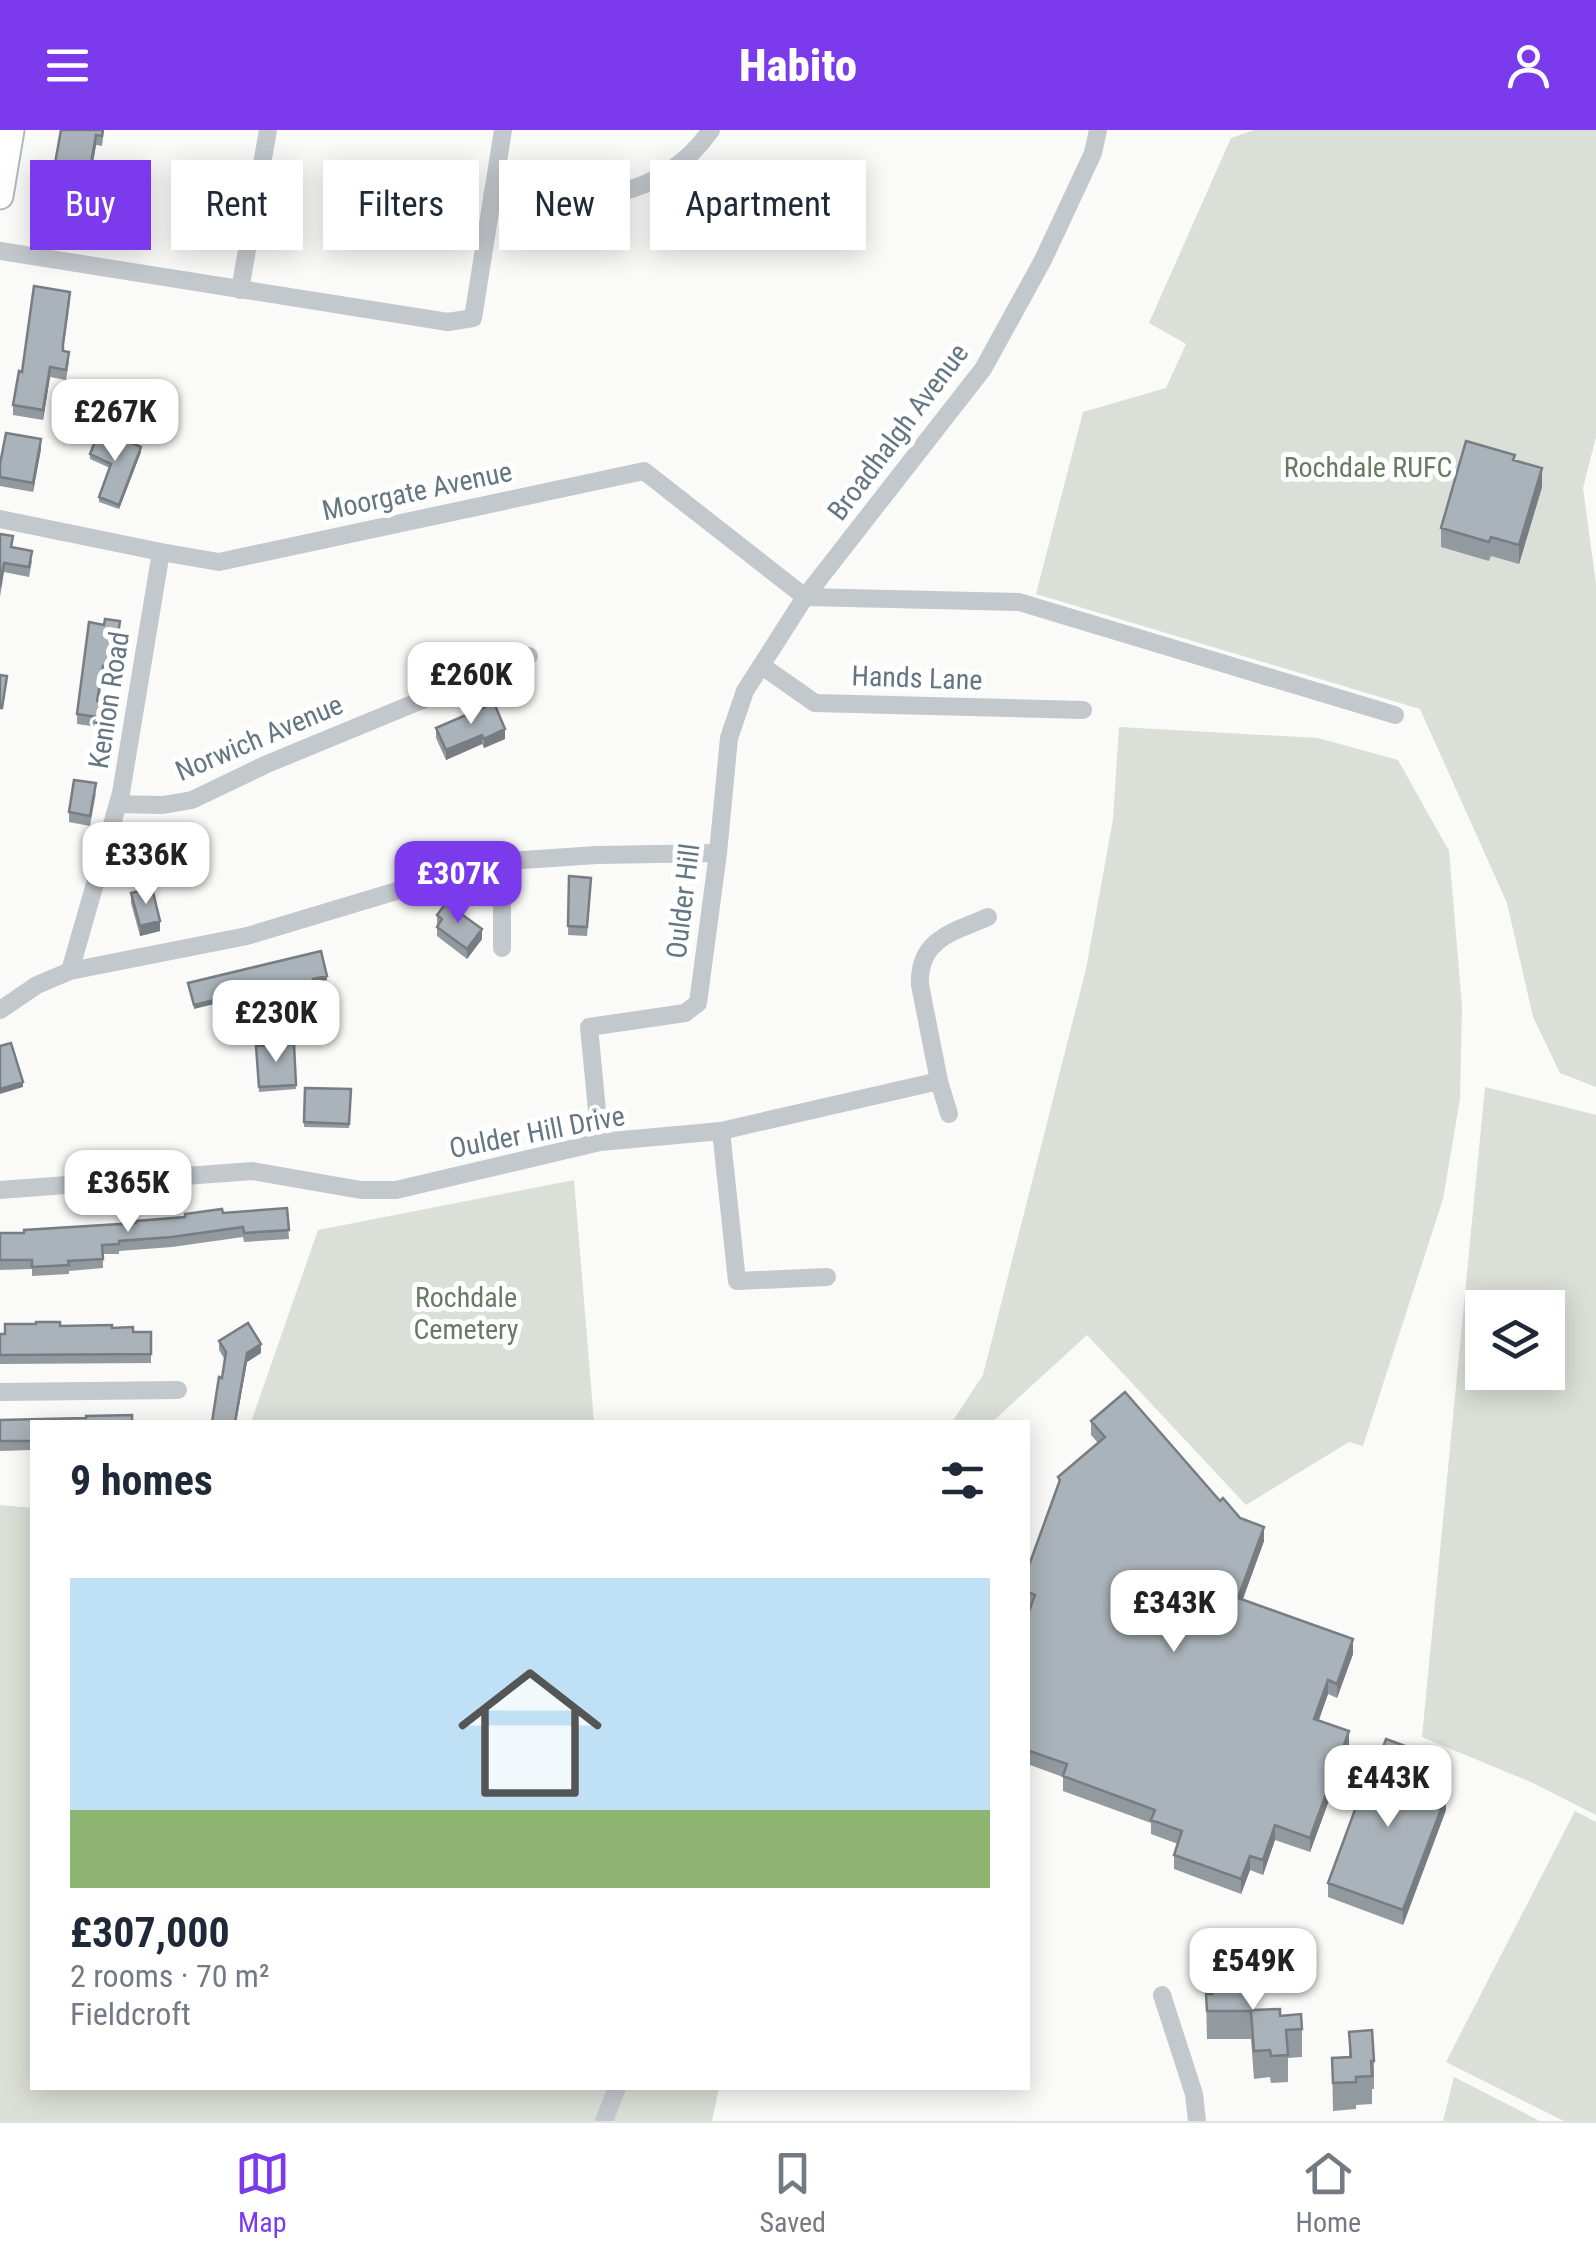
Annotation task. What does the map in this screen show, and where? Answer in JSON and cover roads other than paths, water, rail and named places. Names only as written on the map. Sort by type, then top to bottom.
[{"type":"main road","points":[[0,196],[10,130]]},
{"type":"street","points":[[240,290],[268,130]]},
{"type":"street","points":[[0,251],[448,322],[474,318],[503,130]]},
{"type":"street","points":[[492,196],[582,200],[628,190],[667,173],[701,144],[711,130]]},
{"type":"street","name":"Broadhalgh Avenue","points":[[806,597],[983,369],[1043,260],[1093,153],[1098,130]]},
{"type":"street","name":"Moorgate Avenue","points":[[0,518],[219,562],[644,471],[806,597]]},
{"type":"street","name":"Kenion Road","points":[[70,971],[118,804],[161,552]]},
{"type":"street","points":[[806,597],[1019,602],[1396,715]]},
{"type":"street","name":"Oulder Hill","points":[[600,1142],[589,1027],[685,1013],[698,1003],[728,738],[745,691],[806,597]]},
{"type":"street","name":"Norwich Avenue","points":[[118,804],[163,806],[192,800],[267,764],[528,656]]},
{"type":"street","name":"Hands Lane","points":[[762,666],[815,703],[1083,710]]},
{"type":"street","points":[[0,1010],[36,985],[70,971],[248,936],[493,862],[718,853]]},
{"type":"street","points":[[502,861],[502,948]]},
{"type":"street","points":[[949,1114],[939,1081],[920,970],[937,941],[988,917]]},
{"type":"street","name":"Oulder Hill Drive","points":[[0,1190],[252,1172],[361,1190],[396,1190],[600,1142],[721,1131],[939,1081]]},
{"type":"street","points":[[721,1131],[737,1281],[827,1278]]},
{"type":"street","points":[[0,1392],[178,1390]]},
{"type":"street","points":[[1162,1995],[1194,2094],[1197,2121]]},
{"type":"street","points":[[604,2121],[616,2090]]},
{"type":"park label","name":"Rochdale RUFC","points":[[1368,467]]},
{"type":"park label","name":"Rochdale Cemetery","points":[[466,1313]]}]
